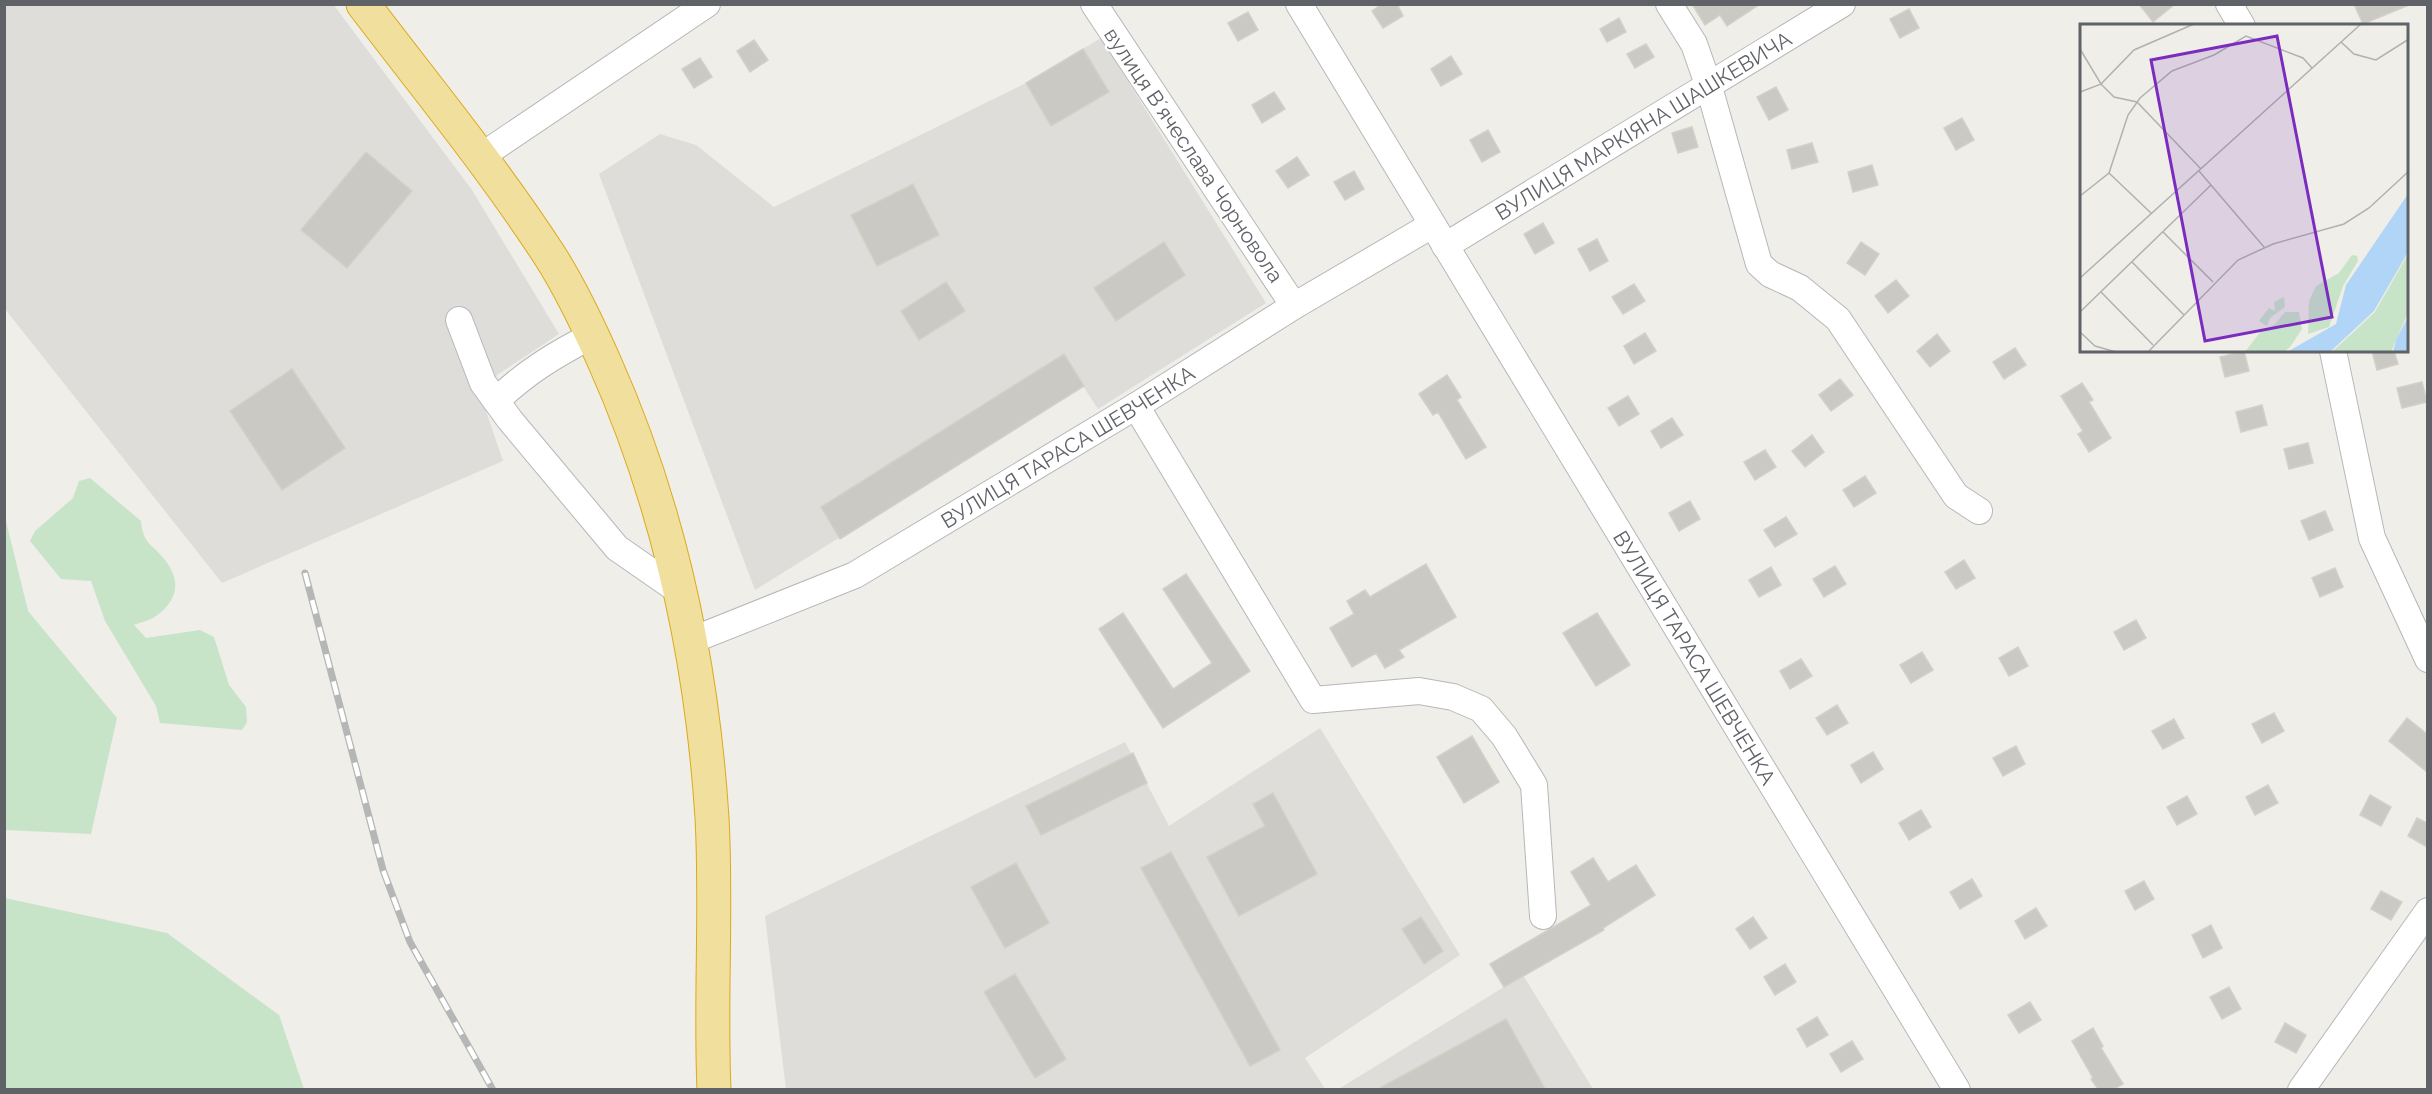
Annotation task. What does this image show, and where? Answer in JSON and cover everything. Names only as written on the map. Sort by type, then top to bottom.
[{"type":"highway","points":[[363,4],[480,157],[550,256],[593,335],[623,403],[648,473],[672,555],[690,640],[712,816],[715,898],[714,1089]]},
{"type":"street","points":[[480,157],[707,4]]},
{"type":"street","name":"вулиця Вʼячеслава Чорновола","points":[[1094,4],[1294,306]]},
{"type":"street","name":"ВУЛИЦЯ ТАРАСА ШЕВЧЕНКА","points":[[1299,4],[1957,1089]]},
{"type":"street","points":[[1669,4],[1694,44],[1709,87],[1759,264],[1770,274],[1800,288],[1838,319],[1956,496],[1979,511]]},
{"type":"street","name":"ВУЛИЦЯ МАРКІЯНА ШАШКЕВИЧА","points":[[1438,235],[1709,87],[1842,4]]},
{"type":"street","points":[[2229,4],[2241,24]]},
{"type":"street","name":"ВУЛИЦЯ ТАРАСА ШЕВЧЕНКА","points":[[690,640],[855,575],[1136,406],[1294,306],[1438,235]]},
{"type":"street","points":[[459,320],[483,382],[510,420],[616,548],[679,591]]},
{"type":"street","points":[[496,401],[520,378],[555,355],[593,335]]},
{"type":"street","points":[[2333,352],[2372,538],[2427,659]]},
{"type":"street","points":[[1136,406],[1313,700],[1419,690],[1453,697],[1481,709],[1504,736],[1534,785],[1543,916]]},
{"type":"street","points":[[2301,1089],[2427,911]]},
{"type":"shaded area","points":[[333,4],[472,190],[559,334],[497,375],[485,408],[503,461],[222,583],[5,309],[5,5]]},
{"type":"shaded area","points":[[1101,38],[1266,303],[1098,409],[1083,386],[755,590],[599,174],[660,134],[696,145],[774,207],[1026,83]]},
{"type":"shaded area","points":[[1320,728],[1460,955],[1305,1058],[1325,1089],[786,1089],[765,916],[1125,742],[1169,826]]},
{"type":"shaded area","points":[[1523,975],[1593,1089],[1337,1090],[1504,987]]},
{"type":"green space","points":[[90,478],[141,521],[146,539],[165,560],[174,576],[175,591],[169,604],[154,618],[134,625],[146,638],[200,630],[214,637],[229,685],[246,707],[247,722],[242,730],[160,723],[156,706],[105,621],[91,581],[61,579],[30,541],[35,531],[73,498],[79,481]]},
{"type":"green space","points":[[4,513],[28,611],[117,718],[91,834],[5,830]]},
{"type":"green space","points":[[5,898],[167,933],[279,1015],[304,1089],[5,1089]]},
{"type":"building","points":[[1382,4],[1397,4],[1403,16],[1383,28],[1372,11]]},
{"type":"building","points":[[1692,4],[1760,4],[1727,26],[1720,15],[1705,25]]},
{"type":"building","points":[[2139,4],[2175,4],[2153,22]]},
{"type":"building","points":[[2354,4],[2409,4],[2409,5],[2363,24]]},
{"type":"building","points":[[1909,9],[1919,28],[1900,38],[1890,19]]},
{"type":"building","points":[[1248,12],[1258,30],[1238,41],[1228,23]]},
{"type":"building","points":[[1619,18],[1626,32],[1607,42],[1600,29]]},
{"type":"building","points":[[754,40],[768,60],[750,72],[737,51]]},
{"type":"building","points":[[1646,44],[1654,57],[1635,68],[1627,54]]},
{"type":"building","points":[[1083,49],[1109,92],[1051,126],[1026,83]]},
{"type":"building","points":[[1451,56],[1462,74],[1441,86],[1431,69]]},
{"type":"building","points":[[700,58],[712,77],[694,88],[682,69]]},
{"type":"building","points":[[1776,87],[1788,110],[1769,120],[1757,97]]},
{"type":"building","points":[[1274,92],[1285,109],[1262,123],[1252,105]]},
{"type":"building","points":[[1962,118],[1974,140],[1956,150],[1944,128]]},
{"type":"building","points":[[1692,127],[1698,147],[1678,153],[1672,133]]},
{"type":"building","points":[[1488,130],[1500,152],[1482,162],[1470,140]]},
{"type":"building","points":[[1812,143],[1818,162],[1792,169],[1787,150]]},
{"type":"building","points":[[366,152],[412,191],[347,268],[301,230]]},
{"type":"building","points":[[1297,157],[1309,175],[1288,188],[1276,171]]},
{"type":"building","points":[[1872,165],[1878,185],[1853,192],[1848,172]]},
{"type":"building","points":[[1354,171],[1364,189],[1345,200],[1334,182]]},
{"type":"building","points":[[913,184],[939,235],[877,266],[851,215]]},
{"type":"building","points":[[1543,223],[1554,243],[1535,254],[1524,234]]},
{"type":"building","points":[[1597,239],[1608,261],[1590,271],[1578,249]]},
{"type":"building","points":[[1164,242],[1185,275],[1116,321],[1094,288]]},
{"type":"building","points":[[1861,242],[1879,254],[1865,275],[1847,263]]},
{"type":"building","points":[[1896,280],[1909,296],[1888,313],[1875,296]]},
{"type":"building","points":[[946,282],[965,311],[919,340],[901,311]]},
{"type":"building","points":[[1634,284],[1645,301],[1623,314],[1612,297]]},
{"type":"building","points":[[1645,333],[1656,351],[1634,364],[1624,346]]},
{"type":"building","points":[[1937,334],[1950,351],[1930,367],[1917,351]]},
{"type":"building","points":[[2015,348],[2026,365],[2004,379],[1993,362]]},
{"type":"building","points":[[2244,352],[2249,371],[2225,377],[2220,357]]},
{"type":"building","points":[[2372,352],[2394,352],[2398,364],[2377,370]]},
{"type":"building","points":[[1064,354],[1084,386],[840,539],[821,507]]},
{"type":"building","points":[[292,369],[345,448],[282,490],[230,411]]},
{"type":"building","points":[[1447,375],[1461,397],[1457,400],[1486,447],[1466,459],[1438,412],[1433,415],[1419,394]]},
{"type":"building","points":[[1840,379],[1853,395],[1831,411],[1819,395]]},
{"type":"building","points":[[2422,382],[2427,402],[2402,408],[2397,388]]},
{"type":"building","points":[[2082,383],[2093,400],[2089,402],[2111,438],[2089,452],[2078,434],[2083,431],[2061,396]]},
{"type":"building","points":[[1628,396],[1639,414],[1619,426],[1608,408]]},
{"type":"building","points":[[2262,405],[2267,425],[2241,432],[2236,412]]},
{"type":"building","points":[[1672,418],[1683,435],[1661,448],[1651,431]]},
{"type":"building","points":[[1812,435],[1824,452],[1805,467],[1792,451]]},
{"type":"building","points":[[2308,443],[2313,463],[2289,469],[2284,449]]},
{"type":"building","points":[[1765,450],[1776,467],[1755,480],[1744,462]]},
{"type":"building","points":[[1865,476],[1876,493],[1854,507],[1843,490]]},
{"type":"building","points":[[1690,501],[1700,519],[1679,531],[1669,513]]},
{"type":"building","points":[[2325,511],[2333,530],[2309,540],[2301,521]]},
{"type":"building","points":[[1786,517],[1797,534],[1775,547],[1764,530]]},
{"type":"building","points":[[1964,560],[1975,578],[1956,589],[1945,572]]},
{"type":"building","points":[[1426,564],[1456,617],[1399,650],[1404,657],[1385,668],[1376,653],[1352,667],[1330,628],[1354,614],[1347,601],[1365,590],[1370,597]]},
{"type":"building","points":[[1835,566],[1846,584],[1824,597],[1813,579]]},
{"type":"building","points":[[1771,567],[1781,585],[1759,597],[1749,580]]},
{"type":"building","points":[[2335,568],[2343,587],[2320,597],[2312,578]]},
{"type":"building","points":[[1186,574],[1250,671],[1163,728],[1099,629],[1123,613],[1173,689],[1212,663],[1163,589]]},
{"type":"building","points":[[1597,613],[1630,665],[1596,686],[1563,633]]},
{"type":"building","points":[[2136,620],[2146,638],[2124,650],[2114,632]]},
{"type":"building","points":[[2018,647],[2028,666],[2009,676],[1999,658]]},
{"type":"building","points":[[1922,652],[1933,670],[1911,683],[1900,665]]},
{"type":"building","points":[[1801,659],[1812,676],[1790,689],[1780,671]]},
{"type":"building","points":[[1837,705],[1848,723],[1827,735],[1816,718]]},
{"type":"building","points":[[2274,713],[2284,731],[2262,743],[2252,724]]},
{"type":"building","points":[[2407,718],[2427,734],[2427,772],[2389,741]]},
{"type":"building","points":[[2174,719],[2184,738],[2163,749],[2152,731]]},
{"type":"building","points":[[1472,736],[1499,782],[1464,803],[1437,757]]},
{"type":"building","points":[[2016,746],[2025,764],[2003,776],[1993,758]]},
{"type":"building","points":[[1873,752],[1883,769],[1861,783],[1851,765]]},
{"type":"building","points":[[1133,753],[1147,783],[1041,835],[1026,806]]},
{"type":"building","points":[[2268,785],[2278,803],[2255,815],[2246,797]]},
{"type":"building","points":[[1273,793],[1317,874],[1239,916],[1207,857],[1265,826],[1253,804]]},
{"type":"building","points":[[2370,795],[2391,807],[2381,826],[2360,815]]},
{"type":"building","points":[[2187,796],[2197,814],[2177,825],[2167,807]]},
{"type":"building","points":[[1921,810],[1931,827],[1909,840],[1899,823]]},
{"type":"building","points":[[2417,818],[2427,823],[2427,847],[2408,836]]},
{"type":"building","points":[[1171,852],[1280,1050],[1250,1066],[1141,868]]},
{"type":"building","points":[[1593,858],[1608,882],[1636,865],[1655,895],[1603,928],[1604,930],[1504,987],[1490,964],[1591,905],[1571,872]]},
{"type":"building","points":[[1016,863],[1049,923],[1005,948],[971,887]]},
{"type":"building","points":[[1972,879],[1982,896],[1960,909],[1950,892]]},
{"type":"building","points":[[2144,881],[2154,899],[2135,910],[2125,891]]},
{"type":"building","points":[[2381,891],[2402,902],[2391,920],[2371,909]]},
{"type":"building","points":[[2036,908],[2047,926],[2025,939],[2015,921]]},
{"type":"building","points":[[1421,917],[1443,951],[1424,964],[1402,929]]},
{"type":"building","points":[[1753,917],[1767,938],[1750,949],[1736,929]]},
{"type":"building","points":[[2211,925],[2222,948],[2203,958],[2192,935]]},
{"type":"building","points":[[1785,964],[1796,982],[1775,995],[1764,977]]},
{"type":"building","points":[[1015,974],[1066,1059],[1035,1078],[984,992]]},
{"type":"building","points":[[2229,987],[2241,1009],[2222,1019],[2210,997]]},
{"type":"building","points":[[2030,1002],[2041,1020],[2019,1033],[2008,1015]]},
{"type":"building","points":[[1817,1017],[1828,1035],[1807,1047],[1797,1029]]},
{"type":"building","points":[[1506,1019],[1545,1089],[1378,1089]]},
{"type":"building","points":[[2285,1023],[2306,1035],[2296,1053],[2275,1042]]},
{"type":"building","points":[[2093,1028],[2103,1046],[2101,1048],[2123,1084],[2114,1089],[2098,1089],[2072,1041]]},
{"type":"building","points":[[1852,1041],[1863,1059],[1841,1072],[1830,1054]]},
{"type":"railway","points":[[305,573],[383,870],[410,942],[493,1090]]}]
